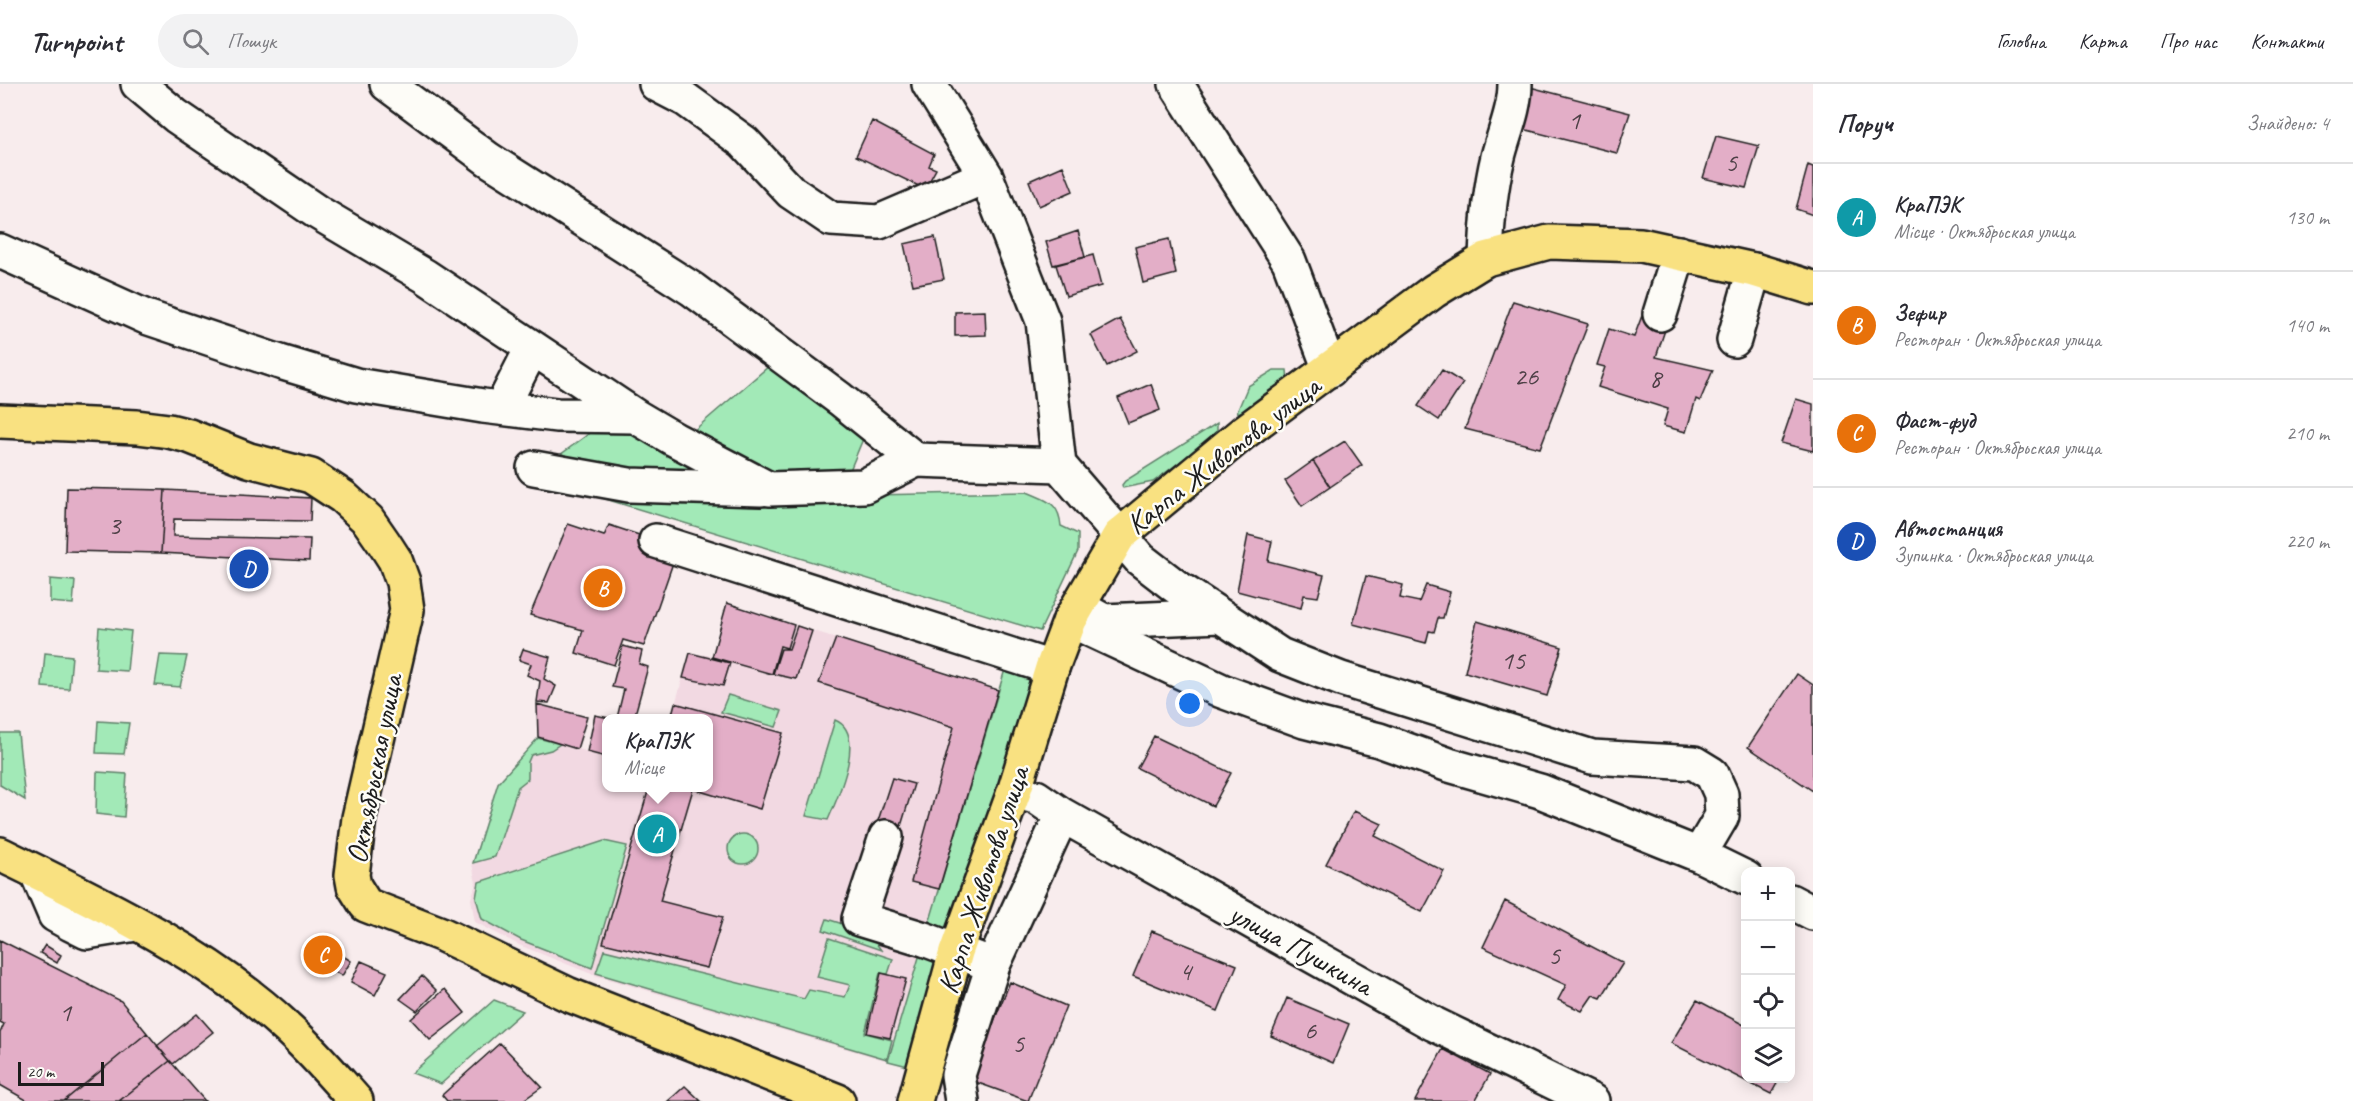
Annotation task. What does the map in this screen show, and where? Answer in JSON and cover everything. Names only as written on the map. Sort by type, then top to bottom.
[{"type":"main road","name":"Карпа Животова улица","points":[[915,1101],[956,952],[1014,792],[1052,668],[1074,614],[1119,536],[1243,434],[1434,291],[1486,259],[1549,242],[1641,245],[1754,270],[1813,288]]},
{"type":"main road","name":"Октябрьская улица","points":[[0,421],[137,427],[169,431],[189,436],[249,460],[310,476],[343,497],[368,520],[395,560],[404,582],[408,610],[379,727],[358,829],[352,875],[354,886],[366,905],[441,934],[567,994],[838,1101]]},
{"type":"main road","points":[[0,854],[136,924],[196,958],[228,980],[284,1024],[356,1101]]},
{"type":"street","points":[[138,84],[176,116],[317,212],[425,276],[635,416],[769,489]]},
{"type":"street","points":[[387,84],[488,159],[692,288],[840,399],[916,460]]},
{"type":"street","points":[[656,84],[685,99],[744,142],[791,192],[831,219],[879,222],[986,176]]},
{"type":"street","points":[[929,84],[986,176],[1043,321],[1059,465],[1140,559],[1175,586],[1280,655],[1341,679],[1592,757],[1694,763],[1712,774],[1721,794],[1722,816],[1699,855]]},
{"type":"street","points":[[1176,84],[1289,261],[1330,370]]},
{"type":"street","points":[[1486,259],[1487,225],[1498,158],[1515,96],[1515,84]]},
{"type":"street","points":[[0,251],[146,317],[356,385],[483,406],[557,415],[635,416]]},
{"type":"street","points":[[1660,314],[1678,253]]},
{"type":"street","points":[[1734,340],[1754,270]]},
{"type":"street","points":[[502,407],[532,348]]},
{"type":"street","points":[[534,468],[629,485],[769,489],[864,486],[916,460],[1059,465]]},
{"type":"street","points":[[656,541],[1052,668]]},
{"type":"street","points":[[1074,614],[1104,621],[1220,616]]},
{"type":"street","points":[[1074,614],[1222,691],[1304,721],[1378,740],[1449,765],[1540,791],[1699,855],[1741,876]]},
{"type":"street","name":"улица Пушкина","points":[[1014,792],[1036,797],[1062,815],[1434,1024],[1592,1101]]},
{"type":"street","points":[[962,1101],[958,1075],[993,965],[1062,815]]},
{"type":"street","points":[[886,837],[859,919],[993,965]]},
{"type":"street","points":[[1795,903],[1813,913]]},
{"type":"shaded area","points":[[727,603],[998,690],[888,1061],[594,975],[519,945],[475,922],[471,899],[476,883],[472,864],[497,783],[538,737],[602,756],[602,792],[713,792],[713,714],[672,714],[690,653],[712,656]]},
{"type":"green space","points":[[769,366],[865,434],[848,475],[781,481],[692,432]]},
{"type":"green space","points":[[1274,370],[1287,370],[1288,381],[1246,413],[1237,412],[1248,386]]},
{"type":"green space","points":[[634,423],[742,482],[545,466],[598,427]]},
{"type":"green space","points":[[1217,423],[1217,434],[1153,482],[1123,488],[1125,481]]},
{"type":"green space","points":[[546,481],[768,497],[1027,492],[1046,500],[1055,507],[1061,526],[1078,534],[1078,551],[1040,631]]},
{"type":"green space","points":[[50,579],[75,581],[73,604],[50,602]]},
{"type":"green space","points":[[99,627],[131,631],[127,671],[96,669]]},
{"type":"green space","points":[[45,653],[72,656],[69,689],[42,687]]},
{"type":"green space","points":[[160,655],[187,656],[180,687],[155,685]]},
{"type":"green space","points":[[1006,666],[1037,675],[912,1067],[888,1061]]},
{"type":"green space","points":[[728,695],[782,711],[776,727],[721,712]]},
{"type":"green space","points":[[835,720],[845,727],[849,738],[850,752],[843,783],[828,820],[806,816]]},
{"type":"green space","points":[[98,721],[129,723],[124,754],[96,753]]},
{"type":"green space","points":[[0,733],[18,733],[25,800],[0,785]]},
{"type":"green space","points":[[538,738],[560,744],[551,750],[531,755],[528,762],[528,779],[518,787],[495,857],[473,863],[498,783]]},
{"type":"green space","points":[[97,772],[127,774],[124,817],[96,814]]},
{"type":"green space","points":[[743,834],[754,838],[758,849],[754,860],[743,864],[732,860],[728,849],[732,838]]},
{"type":"green space","points":[[604,841],[627,846],[592,968],[521,940],[482,919],[476,898],[479,882]]},
{"type":"green space","points":[[827,919],[868,932],[881,950],[823,930]]},
{"type":"green space","points":[[829,938],[893,959],[888,974],[880,973],[865,1033],[892,1040],[887,1059],[596,973],[604,950],[804,999],[809,990],[845,997],[850,985],[817,977]]},
{"type":"green space","points":[[494,1000],[523,1011],[441,1084],[412,1073]]},
{"type":"building","points":[[1530,87],[1630,113],[1617,153],[1519,128]]},
{"type":"building","points":[[872,121],[934,154],[929,166],[936,169],[925,189],[856,156]]},
{"type":"building","points":[[1716,136],[1759,146],[1746,188],[1703,178]]},
{"type":"building","points":[[1808,165],[1813,167],[1813,215],[1796,209]]},
{"type":"building","points":[[1063,166],[1073,191],[1039,206],[1029,181]]},
{"type":"building","points":[[1078,231],[1085,257],[1053,265],[1046,242]]},
{"type":"building","points":[[935,237],[944,279],[913,285],[904,244]]},
{"type":"building","points":[[1169,239],[1176,274],[1143,283],[1135,247]]},
{"type":"building","points":[[1093,255],[1101,286],[1066,296],[1056,265]]},
{"type":"building","points":[[1513,301],[1588,324],[1540,448],[1465,429]]},
{"type":"building","points":[[985,311],[986,335],[955,336],[955,312]]},
{"type":"building","points":[[1643,313],[1668,321],[1656,357],[1713,370],[1700,401],[1696,399],[1686,432],[1663,426],[1668,409],[1598,387],[1605,367],[1597,365],[1609,329],[1634,337]]},
{"type":"building","points":[[1120,319],[1137,351],[1107,366],[1091,335]]},
{"type":"building","points":[[1442,370],[1463,383],[1439,420],[1418,406]]},
{"type":"building","points":[[1151,384],[1160,410],[1128,423],[1118,398]]},
{"type":"building","points":[[1796,399],[1813,404],[1813,451],[1781,443]]},
{"type":"building","points":[[1345,441],[1362,465],[1330,487],[1313,461]]},
{"type":"building","points":[[1313,461],[1330,487],[1302,506],[1285,481]]},
{"type":"building","points":[[67,488],[165,490],[161,553],[65,551]]},
{"type":"building","points":[[165,490],[311,498],[310,521],[174,519],[173,536],[310,539],[309,561],[161,553]]},
{"type":"building","points":[[568,524],[604,536],[609,525],[648,538],[675,557],[644,646],[623,640],[614,665],[576,653],[583,630],[530,615]]},
{"type":"building","points":[[1248,535],[1272,541],[1268,561],[1324,575],[1318,597],[1304,595],[1301,608],[1237,591]]},
{"type":"building","points":[[1366,576],[1403,585],[1400,598],[1419,602],[1426,585],[1450,592],[1443,618],[1438,618],[1434,632],[1429,631],[1426,643],[1353,624]]},
{"type":"building","points":[[727,603],[794,625],[787,648],[780,646],[772,674],[712,657]]},
{"type":"building","points":[[1477,621],[1562,647],[1547,696],[1465,672]]},
{"type":"building","points":[[797,626],[812,631],[796,679],[773,674],[781,649],[789,649]]},
{"type":"building","points":[[836,638],[998,690],[939,889],[911,882],[954,727],[819,683]]},
{"type":"building","points":[[623,646],[642,651],[639,664],[648,667],[635,714],[618,714],[624,689],[612,687]]},
{"type":"building","points":[[523,649],[550,657],[544,679],[556,686],[549,703],[537,702],[540,681],[527,675],[531,664],[519,660]]},
{"type":"building","points":[[690,653],[730,663],[723,686],[683,678]]},
{"type":"building","points":[[1797,674],[1813,685],[1813,791],[1748,747]]},
{"type":"building","points":[[675,703],[783,733],[760,809],[703,792],[713,792],[713,714],[672,714]]},
{"type":"building","points":[[537,704],[587,717],[577,749],[538,737]]},
{"type":"building","points":[[595,715],[602,716],[602,756],[587,752]]},
{"type":"building","points":[[1154,736],[1231,773],[1213,806],[1137,768]]},
{"type":"building","points":[[892,778],[914,784],[897,839],[874,833]]},
{"type":"building","points":[[648,792],[692,792],[660,901],[723,917],[707,968],[603,943]]},
{"type":"building","points":[[1354,811],[1382,824],[1375,836],[1444,871],[1422,912],[1326,864]]},
{"type":"building","points":[[1505,901],[1623,963],[1601,998],[1593,995],[1582,1011],[1558,1000],[1566,985],[1483,947]]},
{"type":"building","points":[[1152,931],[1237,965],[1218,1011],[1133,976]]},
{"type":"building","points":[[0,940],[121,1001],[147,1033],[64,1101],[28,1101],[0,1085],[0,1033],[4,1024],[0,1022]]},
{"type":"building","points":[[322,944],[332,949],[324,965],[315,960]]},
{"type":"building","points":[[45,945],[61,955],[57,963],[40,953]]},
{"type":"building","points":[[332,949],[351,961],[342,976],[324,965]]},
{"type":"building","points":[[361,961],[387,972],[375,995],[351,982]]},
{"type":"building","points":[[881,973],[906,979],[890,1038],[867,1033]]},
{"type":"building","points":[[422,976],[437,991],[417,1011],[400,999]]},
{"type":"building","points":[[1010,982],[1066,1006],[1028,1101],[970,1080]]},
{"type":"building","points":[[445,989],[465,1013],[430,1040],[411,1019]]},
{"type":"building","points":[[1287,998],[1349,1024],[1333,1063],[1271,1036]]},
{"type":"building","points":[[1697,1000],[1741,1023],[1741,1079],[1671,1043]]},
{"type":"building","points":[[197,1014],[213,1032],[173,1064],[157,1046]]},
{"type":"building","points":[[147,1033],[170,1061],[119,1101],[64,1101]]},
{"type":"building","points":[[500,1043],[542,1087],[525,1099],[526,1101],[447,1101],[442,1095]]},
{"type":"building","points":[[1443,1049],[1490,1074],[1475,1101],[1415,1101]]},
{"type":"building","points":[[170,1061],[205,1101],[119,1101]]},
{"type":"building","points":[[1749,1083],[1777,1083],[1771,1094]]},
{"type":"building","points":[[685,1086],[701,1101],[668,1101],[675,1095]]},
{"type":"place","name":"Автостанция","points":[[249,569]]},
{"type":"place","name":"Зефир","points":[[603,588]]},
{"type":"place","name":"КраПЭК","points":[[657,834]]},
{"type":"place","name":"Фаст-фуд","points":[[323,955]]}]
